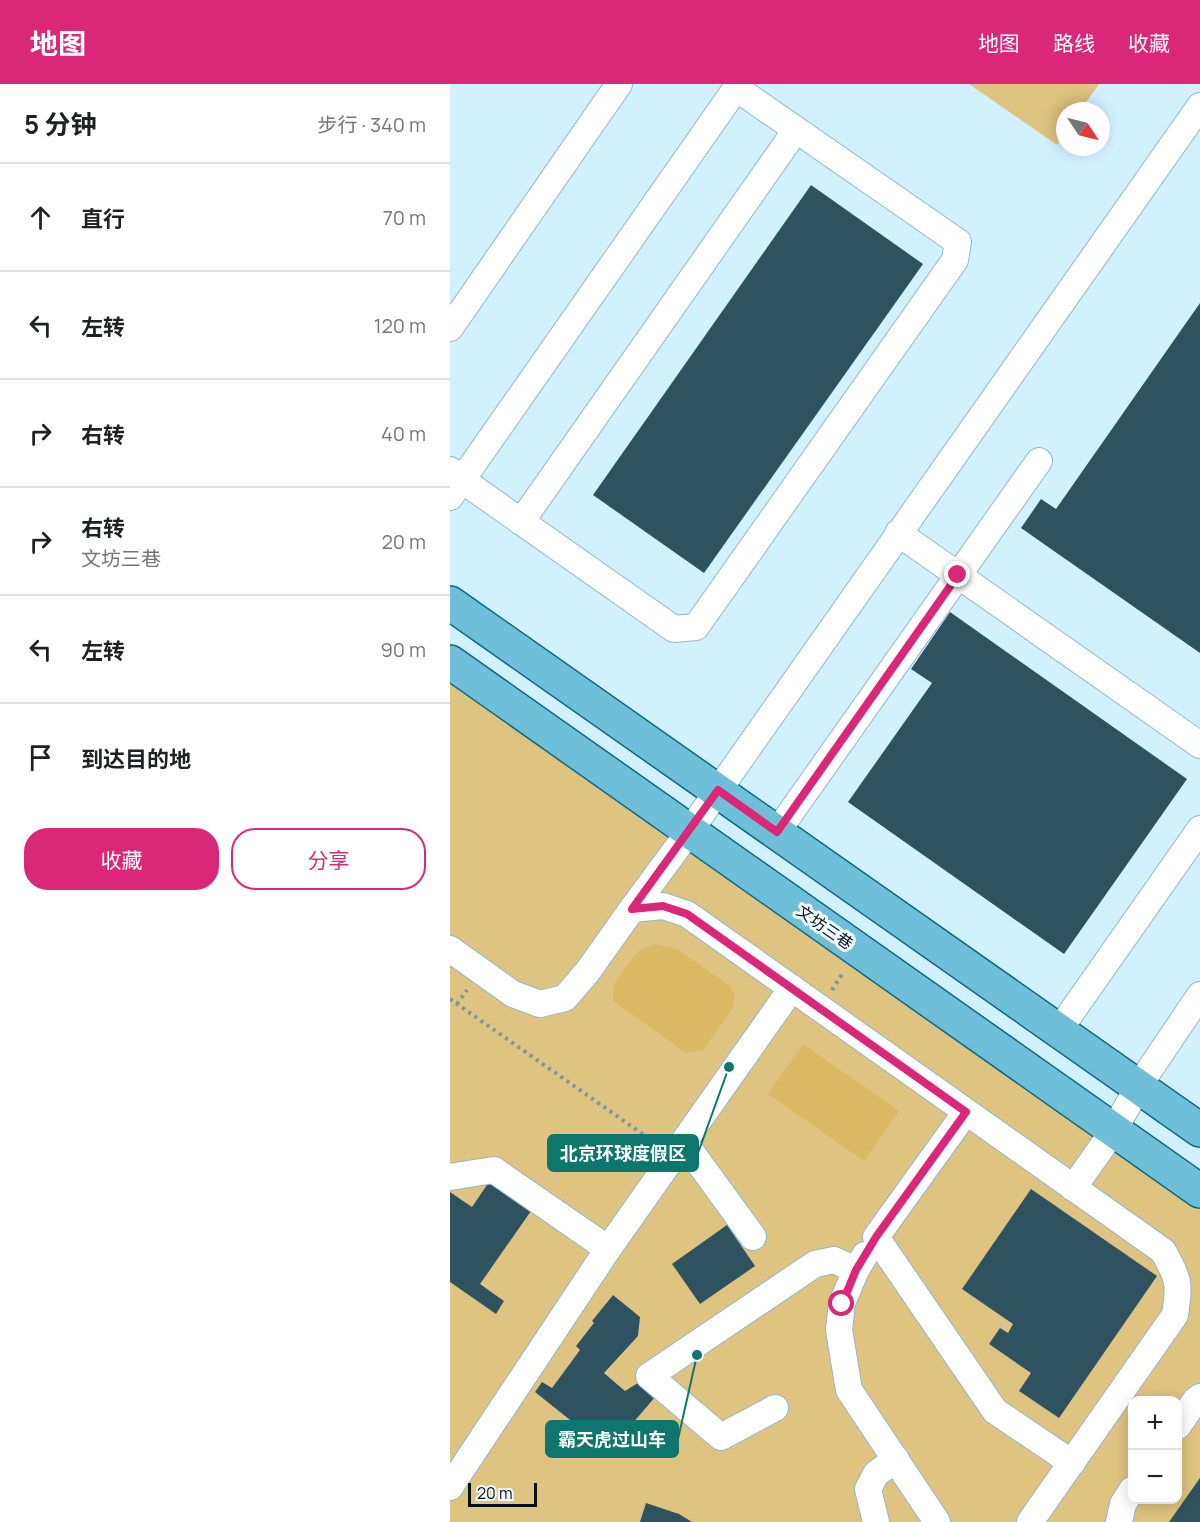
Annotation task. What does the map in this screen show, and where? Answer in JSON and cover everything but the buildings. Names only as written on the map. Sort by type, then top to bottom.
[{"type":"main road","points":[[450,603],[1200,1130]]},
{"type":"main road","name":"文坊三巷","points":[[450,662],[1200,1191]]},
{"type":"lane","points":[[450,328],[619,84]]},
{"type":"lane","points":[[737,86],[796,130],[958,242],[955,261],[696,627],[674,629],[521,522],[454,483],[737,86]]},
{"type":"lane","points":[[450,950],[513,994],[540,1004],[566,998],[689,832],[1200,106]]},
{"type":"lane","points":[[521,522],[796,130]]},
{"type":"lane","points":[[777,832],[1039,461]]},
{"type":"lane","points":[[898,533],[1200,745]]},
{"type":"lane","points":[[1059,1030],[1200,829]]},
{"type":"lane","points":[[632,909],[663,906],[687,914],[1163,1251],[1172,1266],[1179,1288],[1175,1315],[1030,1522]]},
{"type":"lane","points":[[450,1487],[608,1249],[792,988]]},
{"type":"lane","points":[[1073,1188],[1114,1130],[1138,1087],[1198,1003]]},
{"type":"lane","points":[[937,1522],[849,1390],[839,1330],[842,1304],[856,1270],[876,1237],[966,1112]]},
{"type":"lane","points":[[679,1149],[753,1237]]},
{"type":"lane","points":[[450,1177],[495,1170],[608,1249]]},
{"type":"lane","points":[[876,1237],[995,1411],[1072,1463]]},
{"type":"lane","points":[[775,1408],[721,1437],[649,1376],[815,1264],[834,1260],[856,1270]]},
{"type":"lane","points":[[1182,1420],[1200,1397]]},
{"type":"lane","points":[[876,1522],[868,1489],[876,1474],[896,1460]]},
{"type":"lane","points":[[1119,1522],[1123,1504],[1128,1496]]},
{"type":"path","points":[[450,999],[679,1149]]},
{"type":"shaded area","points":[[969,84],[1099,84],[1086,102],[1056,102],[1056,144]]},
{"type":"shaded area","points":[[450,680],[1200,1205],[1200,1522],[450,1522]]},
{"type":"shaded area","points":[[655,944],[677,949],[730,986],[735,996],[733,1008],[703,1050],[686,1053],[613,1001],[614,984],[627,965],[639,951]]},
{"type":"shaded area","points":[[803,1044],[899,1111],[864,1161],[768,1094]]},
{"type":"place","name":"北京环球度假区","points":[[729,1067]]},
{"type":"place","name":"霸天虎过山车","points":[[697,1355]]},
{"type":"route","points":[[842,1304],[856,1270],[876,1237],[966,1112],[687,914],[663,906],[632,909],[718,790],[777,832],[958,575]]}]
